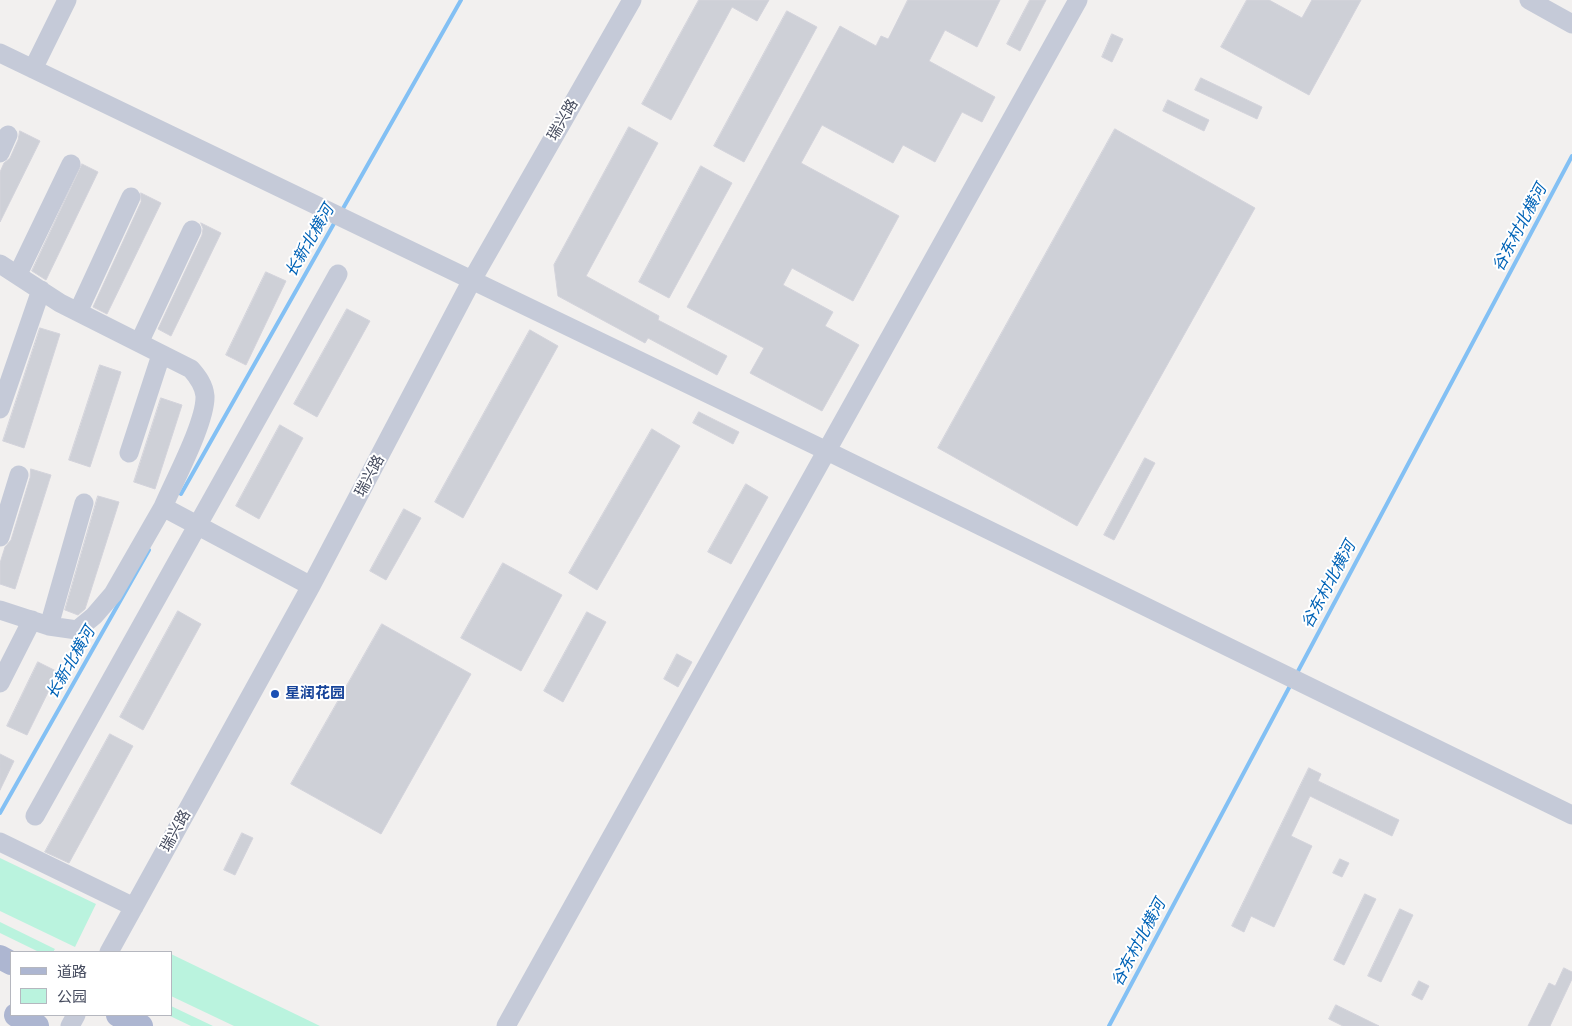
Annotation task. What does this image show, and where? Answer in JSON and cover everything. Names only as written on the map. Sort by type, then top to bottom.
[{"type":"main road","points":[[18,1016],[38,1026]]},
{"type":"main road","points":[[120,1016],[141,1026]]},
{"type":"street","points":[[33,69],[67,0]]},
{"type":"street","name":"瑞兴路","points":[[110,951],[312,586],[472,280],[632,0]]},
{"type":"street","points":[[506,1026],[1078,0]]},
{"type":"street","points":[[1529,0],[1572,24]]},
{"type":"street","points":[[0,53],[827,451],[1572,815]]},
{"type":"street","points":[[0,153],[8,135]]},
{"type":"street","points":[[18,274],[71,164]]},
{"type":"street","points":[[78,312],[131,197]]},
{"type":"street","points":[[138,343],[192,230]]},
{"type":"street","points":[[0,264],[78,312],[191,369],[201,382],[205,396],[201,421],[163,507],[113,594],[94,616],[77,630],[41,623],[0,610]]},
{"type":"street","points":[[35,816],[338,274]]},
{"type":"street","points":[[0,409],[41,290]]},
{"type":"street","points":[[129,453],[162,355]]},
{"type":"street","points":[[0,537],[19,475]]},
{"type":"street","points":[[0,684],[41,623],[84,503]]},
{"type":"street","points":[[163,507],[312,586]]},
{"type":"street","points":[[2,843],[134,907]]},
{"type":"green space","points":[[0,858],[96,904],[75,947],[0,911]]},
{"type":"green space","points":[[0,922],[55,949],[54,951],[37,951],[0,933]]},
{"type":"green space","points":[[172,954],[320,1026],[234,1026],[172,996]]},
{"type":"green space","points":[[172,1006],[213,1026],[191,1026],[170,1016],[172,1016]]},
{"type":"building","points":[[699,0],[769,0],[757,21],[732,7],[671,120],[642,104]]},
{"type":"building","points":[[908,0],[1000,0],[977,47],[945,30],[929,61],[995,97],[982,122],[962,112],[935,162],[903,145],[893,163],[822,125],[801,163],[899,216],[853,301],[792,268],[783,285],[833,312],[825,326],[859,345],[822,411],[750,373],[764,348],[687,307],[840,26],[876,46],[881,36],[888,39]]},
{"type":"building","points":[[1030,0],[1046,0],[1020,51],[1007,44]]},
{"type":"building","points":[[1247,0],[1269,0],[1302,18],[1312,0],[1361,0],[1309,95],[1221,47]]},
{"type":"building","points":[[787,11],[817,27],[744,162],[714,146]]},
{"type":"building","points":[[1112,34],[1123,39],[1112,62],[1102,57]]},
{"type":"building","points":[[1201,78],[1262,107],[1257,119],[1195,90]]},
{"type":"building","points":[[1168,100],[1209,120],[1204,131],[1163,111]]},
{"type":"building","points":[[629,127],[658,143],[586,276],[659,316],[658,320],[727,356],[717,375],[648,338],[645,343],[558,296],[554,265]]},
{"type":"building","points":[[1115,129],[1255,208],[1077,526],[938,448]]},
{"type":"building","points":[[20,131],[40,141],[0,222],[0,172],[4,163],[10,158]]},
{"type":"building","points":[[82,164],[98,172],[46,280],[32,271]]},
{"type":"building","points":[[701,166],[732,183],[669,298],[639,282]]},
{"type":"building","points":[[141,193],[161,203],[107,314],[93,307],[141,202]]},
{"type":"building","points":[[201,223],[221,233],[171,336],[158,329],[202,235]]},
{"type":"building","points":[[266,272],[286,281],[246,365],[226,355]]},
{"type":"building","points":[[347,309],[370,321],[317,417],[294,404]]},
{"type":"building","points":[[40,328],[60,334],[24,448],[3,441]]},
{"type":"building","points":[[530,330],[558,346],[463,518],[435,502]]},
{"type":"building","points":[[100,365],[121,372],[90,467],[69,460]]},
{"type":"building","points":[[161,398],[182,405],[155,489],[134,482]]},
{"type":"building","points":[[699,412],[739,432],[733,444],[693,423]]},
{"type":"building","points":[[280,425],[303,438],[259,519],[236,506]]},
{"type":"building","points":[[652,429],[680,446],[597,590],[569,573]]},
{"type":"building","points":[[1145,458],[1155,463],[1114,540],[1104,535]]},
{"type":"building","points":[[31,469],[51,475],[15,589],[0,584],[0,563],[5,547],[11,540]]},
{"type":"building","points":[[746,484],[768,497],[731,564],[708,552]]},
{"type":"building","points":[[98,496],[119,502],[85,609],[78,615],[65,610]]},
{"type":"building","points":[[404,509],[421,518],[386,580],[370,571]]},
{"type":"building","points":[[503,563],[562,595],[521,671],[461,638]]},
{"type":"building","points":[[178,611],[201,624],[143,730],[120,717]]},
{"type":"building","points":[[587,612],[606,622],[563,702],[544,691]]},
{"type":"building","points":[[382,624],[471,674],[381,834],[291,784]]},
{"type":"building","points":[[677,654],[692,662],[678,687],[664,679]]},
{"type":"building","points":[[38,662],[58,672],[27,735],[7,726]]},
{"type":"building","points":[[110,734],[133,746],[69,863],[45,852]]},
{"type":"building","points":[[0,754],[14,761],[0,790]]},
{"type":"building","points":[[1309,768],[1321,774],[1318,781],[1399,820],[1392,836],[1310,796],[1291,836],[1312,846],[1274,927],[1251,916],[1244,932],[1232,926]]},
{"type":"building","points":[[242,833],[253,838],[235,875],[224,870]]},
{"type":"building","points":[[1340,859],[1349,863],[1342,877],[1333,873]]},
{"type":"building","points":[[1365,894],[1376,899],[1344,965],[1334,960]]},
{"type":"building","points":[[1400,909],[1413,915],[1381,982],[1368,976]]},
{"type":"building","points":[[1564,968],[1572,972],[1572,979],[1550,1026],[1528,1026],[1549,983],[1555,986]]},
{"type":"building","points":[[1419,981],[1429,986],[1422,1000],[1412,995]]},
{"type":"building","points":[[1336,1005],[1379,1026],[1343,1026],[1329,1019]]},
{"type":"waterway","name":"长新北横河","points":[[341,212],[461,0]]},
{"type":"waterway","name":"谷东村北横河","points":[[1297,673],[1572,156]]},
{"type":"waterway","name":"长新北横河","points":[[181,494],[336,220]]},
{"type":"waterway","name":"长新北横河","points":[[0,813],[149,550]]},
{"type":"waterway","name":"谷东村北横河","points":[[1109,1026],[1291,684]]},
{"type":"place","name":"星润花园","points":[[275,694]]}]
